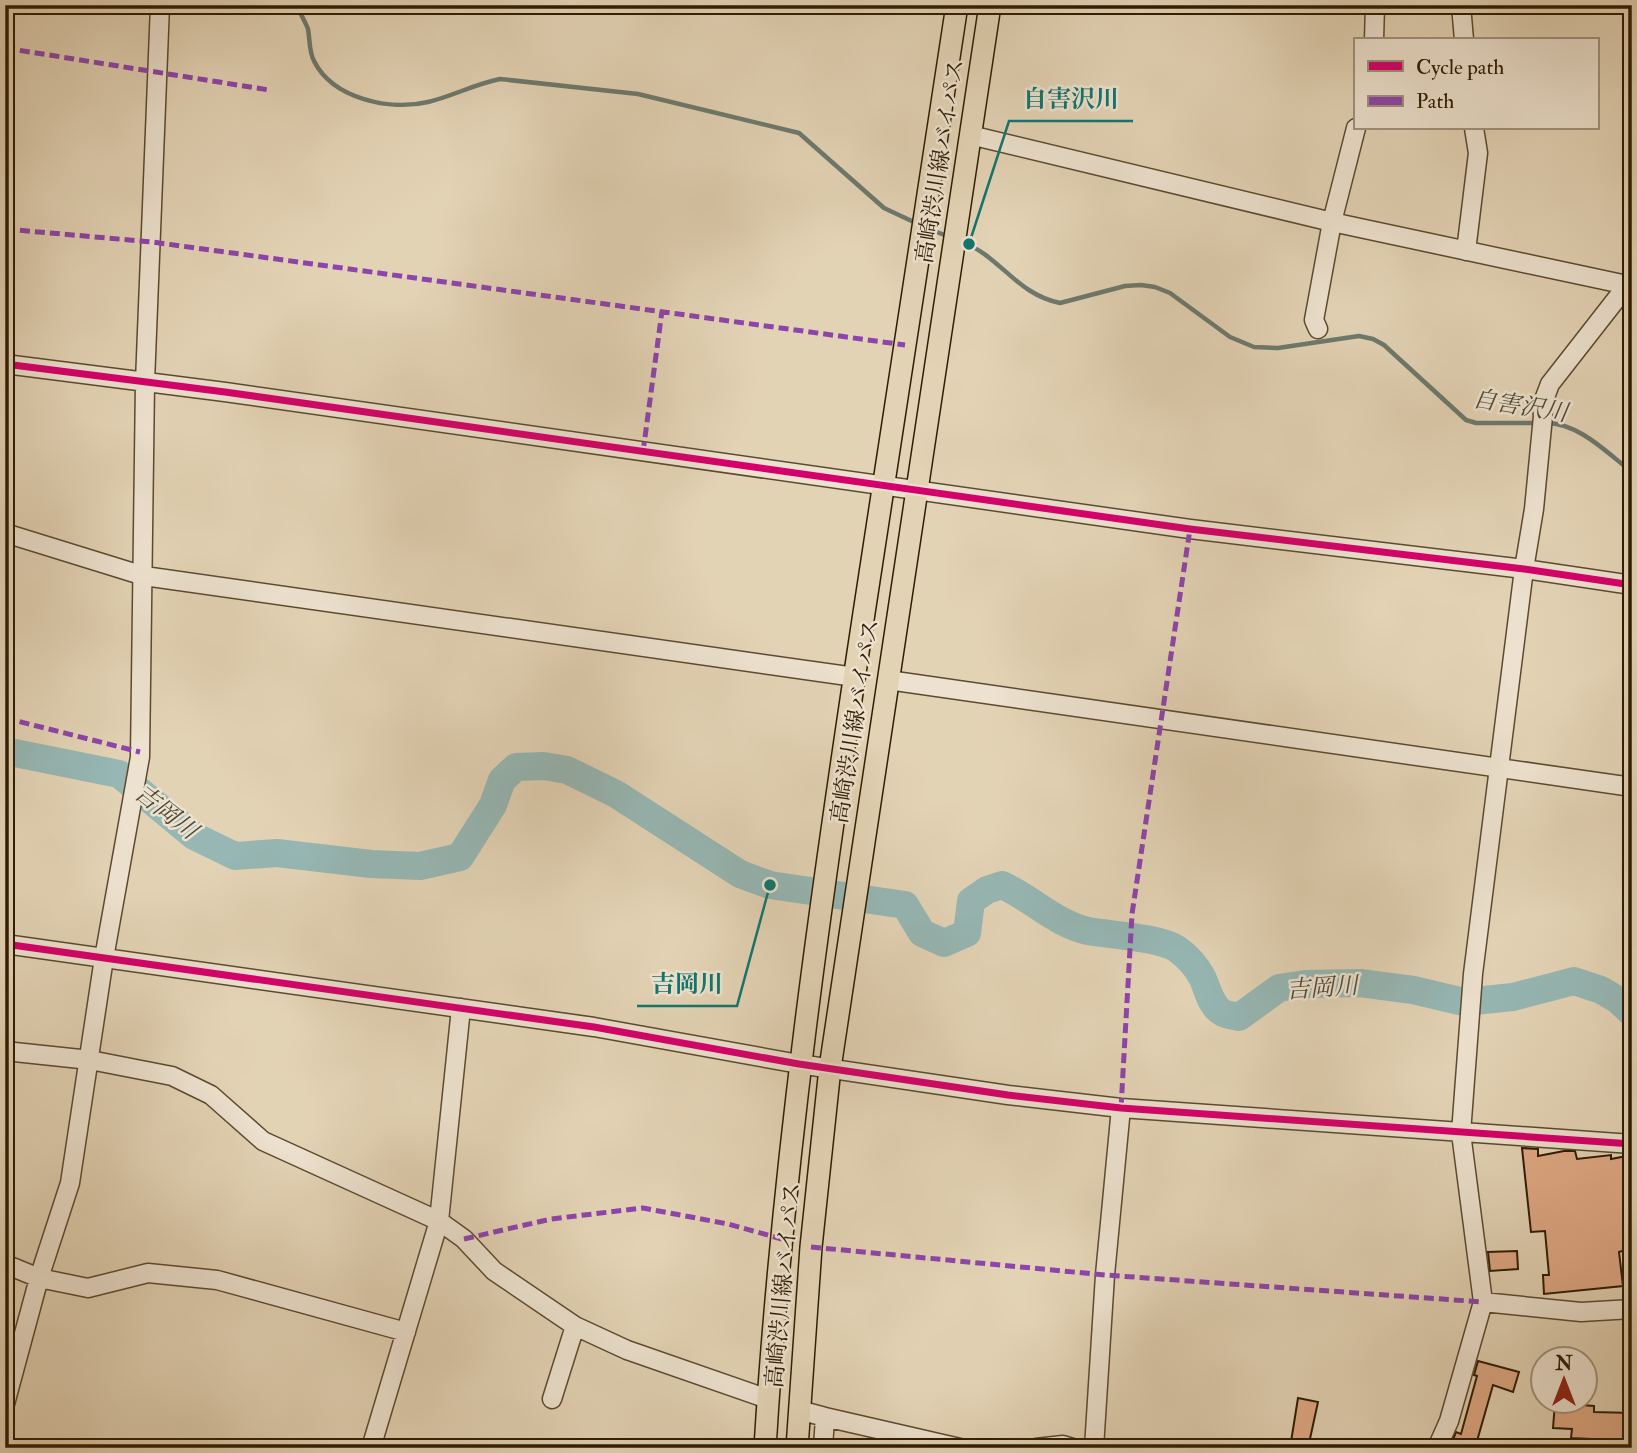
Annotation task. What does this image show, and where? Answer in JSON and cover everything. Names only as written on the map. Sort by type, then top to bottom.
[{"type":"main road","name":"高崎渋川線バイパス","points":[[765,1448],[799,1064],[828,850],[957,5]]},
{"type":"main road","name":"高崎渋川線バイパス","points":[[797,1448],[811,1247],[830,1069],[990,5]]},
{"type":"street","points":[[5,1404],[39,1278],[70,1183],[104,958],[141,757],[145,382],[160,5]]},
{"type":"street","points":[[1374,38],[1375,5]]},
{"type":"street","points":[[1461,5],[1464,38]]},
{"type":"street","points":[[1318,328],[1314,320],[1332,222],[1355,130]]},
{"type":"street","points":[[1466,251],[1478,153],[1474,130]]},
{"type":"street","points":[[970,135],[1332,222],[1629,282],[1550,384],[1542,405],[1544,416],[1534,509],[1524,569],[1473,974],[1461,1133],[1483,1302],[1449,1421],[1437,1448]]},
{"type":"street","points":[[5,364],[225,392],[1190,529],[1524,569],[1632,585]]},
{"type":"street","points":[[5,533],[144,576],[855,677]]},
{"type":"street","points":[[888,680],[1632,787]]},
{"type":"street","points":[[5,944],[593,1027],[799,1064],[1008,1095],[1121,1108],[1632,1144]]},
{"type":"street","points":[[371,1448],[439,1221],[461,1008]]},
{"type":"street","points":[[5,1051],[90,1060],[172,1076],[211,1095],[263,1141],[439,1221],[464,1239],[494,1271],[575,1326],[627,1350],[768,1399]]},
{"type":"street","points":[[1094,1448],[1105,1275],[1121,1108]]},
{"type":"street","points":[[5,1264],[39,1278],[88,1288],[148,1273],[218,1280],[406,1332]]},
{"type":"street","points":[[1483,1302],[1581,1312],[1632,1309]]},
{"type":"street","points":[[552,1399],[575,1326]]},
{"type":"street","points":[[799,1410],[960,1448]]},
{"type":"street","points":[[823,1448],[825,1417]]},
{"type":"street","points":[[1036,1448],[1063,1445],[1073,1448]]},
{"type":"building","points":[[1522,1148],[1538,1149],[1538,1156],[1575,1151],[1577,1159],[1611,1155],[1611,1159],[1632,1155],[1632,1248],[1619,1252],[1623,1286],[1544,1294],[1543,1275],[1549,1275],[1545,1231],[1531,1232]]},
{"type":"building","points":[[1517,1251],[1518,1269],[1490,1271],[1488,1252]]},
{"type":"building","points":[[1478,1361],[1519,1372],[1513,1392],[1493,1385],[1477,1441],[1492,1448],[1450,1448],[1456,1432],[1461,1434],[1477,1376],[1474,1375]]},
{"type":"building","points":[[1298,1398],[1318,1402],[1308,1448],[1290,1448]]},
{"type":"building","points":[[1632,1413],[1632,1441],[1571,1438],[1572,1429],[1553,1428],[1554,1414]]},
{"type":"waterway","name":"自害沢川","points":[[296,5],[308,29],[312,57],[323,74],[334,85],[364,99],[397,105],[428,102],[500,79],[638,94],[799,133],[884,208],[918,224]]},
{"type":"waterway","name":"自害沢川","points":[[929,229],[947,236]]},
{"type":"waterway","name":"自害沢川","points":[[962,242],[987,256],[1031,292],[1060,303],[1125,286],[1141,285],[1170,293],[1230,337],[1254,347],[1278,348],[1359,336],[1373,339],[1384,345],[1466,420],[1476,423],[1537,423]]},
{"type":"waterway","name":"自害沢川","points":[[1546,423],[1558,424],[1581,433],[1632,472]]},
{"type":"waterway","name":"吉岡川","points":[[5,751],[119,774],[194,836],[235,856],[277,853],[371,864],[420,866],[460,857],[493,805],[502,780],[516,767],[544,766],[567,770],[616,794],[740,874],[770,885],[905,905],[922,933],[944,943],[967,933],[971,901],[987,890],[1002,885],[1076,928],[1169,945],[1194,965],[1215,1006],[1223,1013],[1239,1017],[1279,988],[1305,984],[1360,983],[1413,990],[1464,1002],[1513,997],[1574,981],[1601,990],[1632,1013]]},
{"type":"marked path","points":[[5,48],[269,90]]},
{"type":"marked path","points":[[5,229],[152,242],[905,345]]},
{"type":"marked path","points":[[643,452],[662,311]]},
{"type":"marked path","points":[[1121,1108],[1132,914],[1190,529]]},
{"type":"marked path","points":[[5,718],[140,752]]},
{"type":"marked path","points":[[464,1239],[551,1219],[643,1208],[728,1224],[782,1239]]},
{"type":"marked path","points":[[811,1247],[1105,1275],[1483,1302]]},
{"type":"cycle path","points":[[5,364],[225,392],[1190,529],[1524,569],[1632,585]]},
{"type":"cycle path","points":[[5,944],[594,1027],[799,1064],[1008,1095],[1121,1108],[1632,1144]]},
{"type":"place","name":"自害沢川","points":[[969,244]]},
{"type":"place","name":"吉岡川","points":[[770,885]]}]
